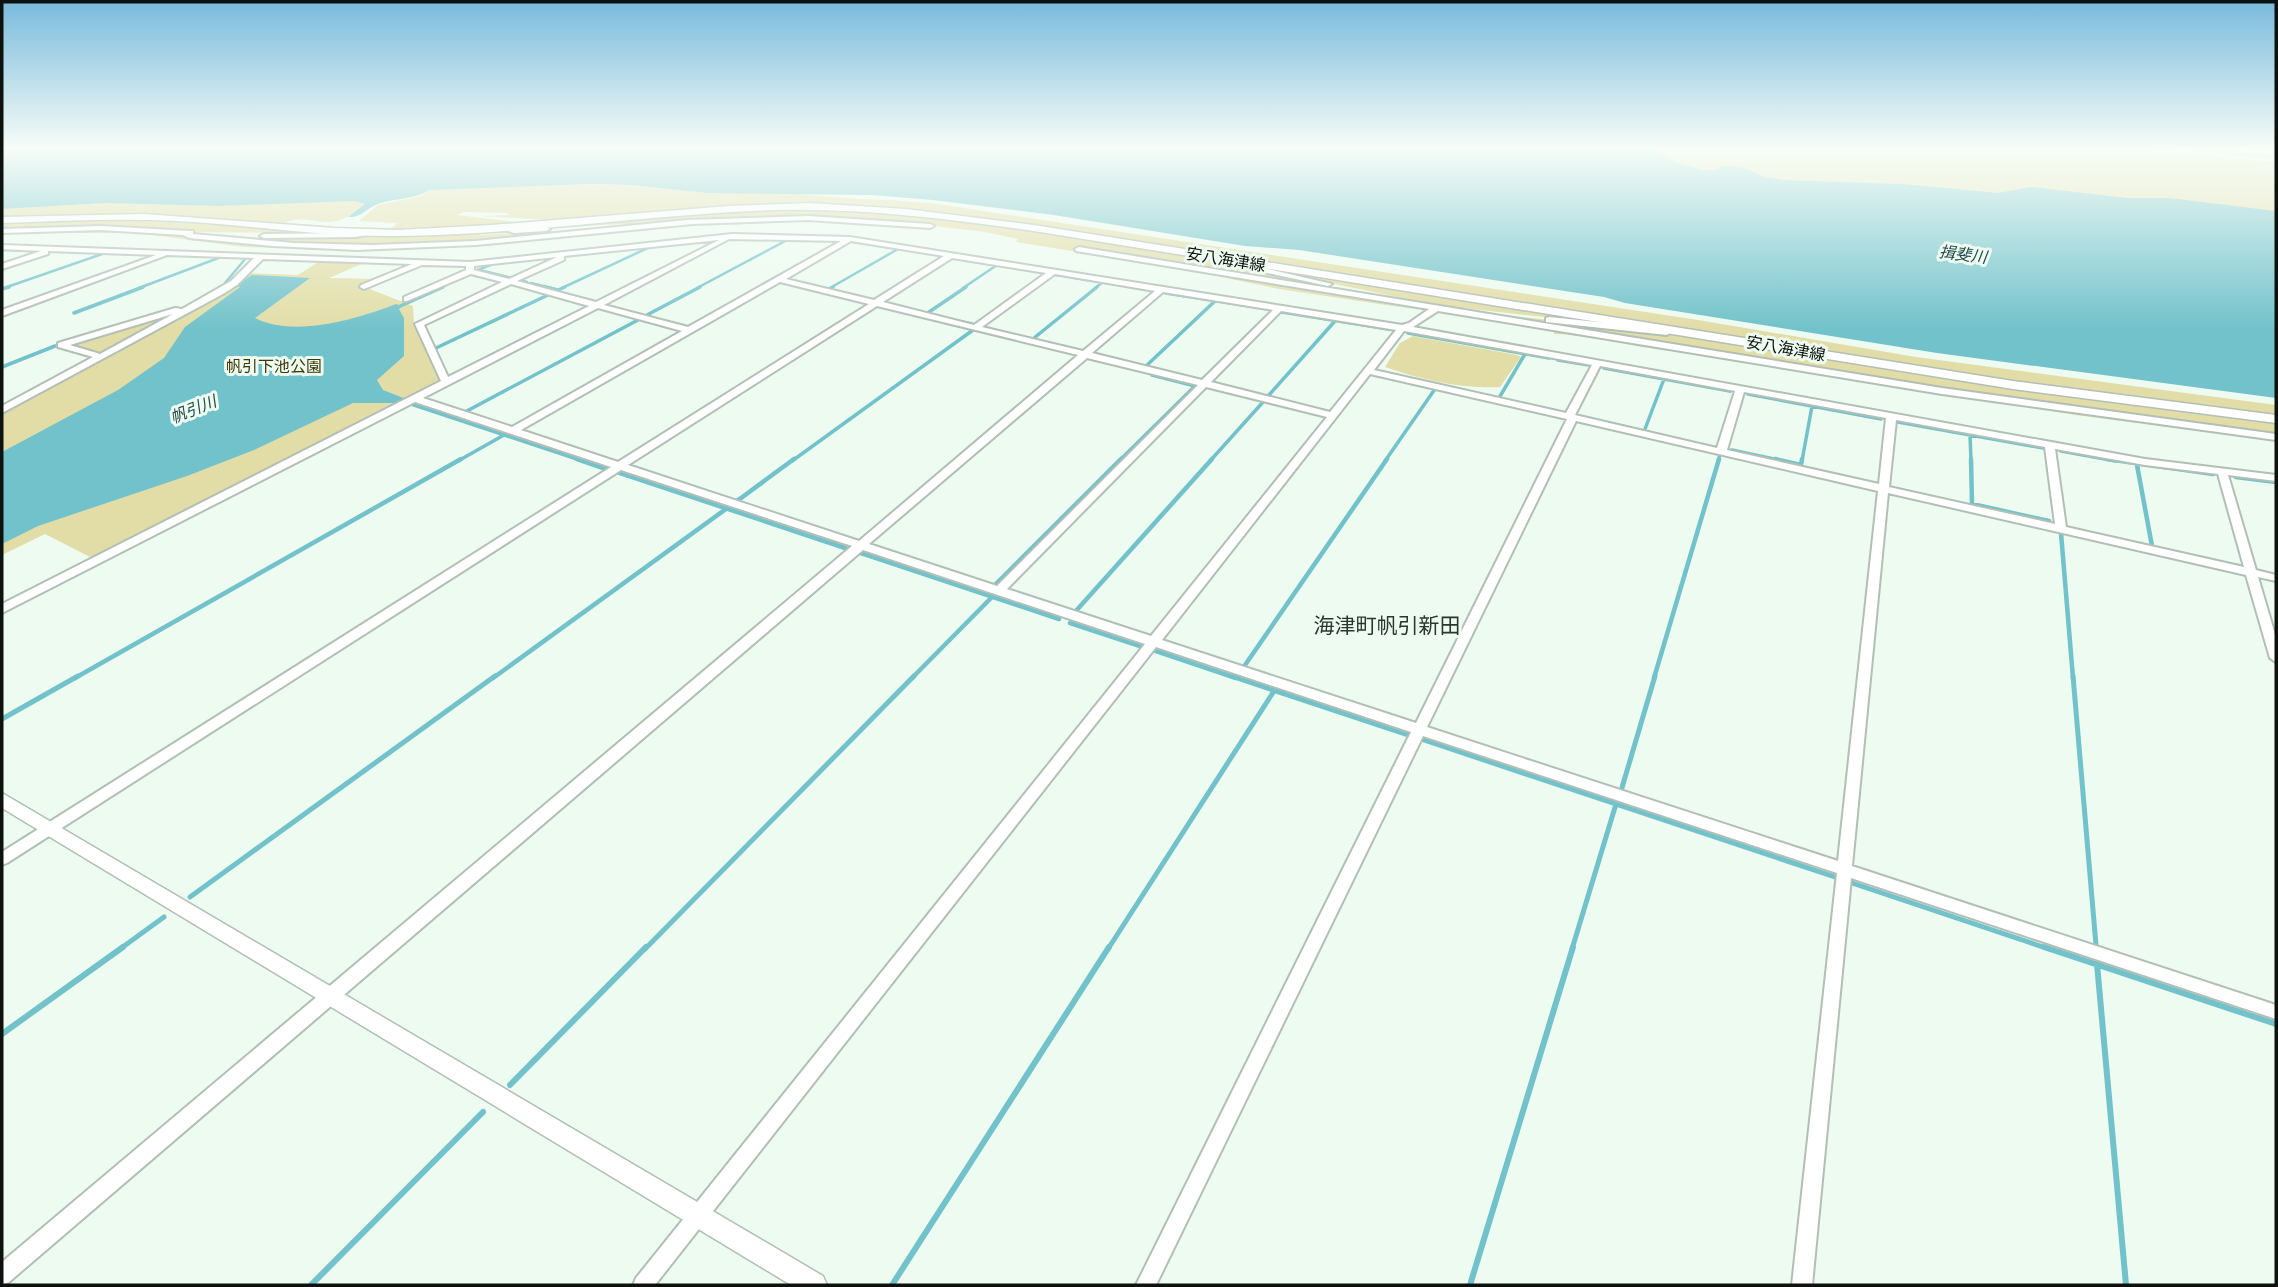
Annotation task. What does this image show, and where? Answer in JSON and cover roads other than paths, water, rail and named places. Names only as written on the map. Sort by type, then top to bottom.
[{"type":"main road","name":"安八海津線","points":[[2,220],[145,217],[367,233],[505,227],[701,209]]},
{"type":"main road","name":"安八海津線","points":[[884,209],[1034,228],[2013,385],[2276,419]]},
{"type":"street","points":[[505,227],[514,231],[808,218],[930,226]]},
{"type":"street","points":[[185,233],[189,236],[268,244],[403,247],[476,243],[692,222]]},
{"type":"street","points":[[2,231],[101,228],[295,236],[367,233]]},
{"type":"street","points":[[2,609],[732,236]]},
{"type":"street","points":[[407,299],[470,267],[573,253],[732,236],[850,239],[1402,328],[2146,463],[2276,478]]},
{"type":"street","points":[[512,431],[850,239]]},
{"type":"street","points":[[2,247],[423,262],[470,267],[509,281],[689,330]]},
{"type":"street","points":[[2,267],[54,249]]},
{"type":"street","points":[[1079,249],[2039,406],[2276,438]]},
{"type":"street","points":[[2,313],[170,253]]},
{"type":"street","points":[[446,382],[419,324],[573,253]]},
{"type":"street","points":[[2,859],[951,255]]},
{"type":"street","points":[[2,410],[234,284],[260,257]]},
{"type":"street","points":[[1227,259],[1236,264],[1435,308],[1663,332],[1688,331]]},
{"type":"street","points":[[364,287],[423,262]]},
{"type":"street","points":[[976,327],[1052,272]]},
{"type":"street","points":[[778,279],[1332,415]]},
{"type":"street","points":[[2,1275],[1162,289]]},
{"type":"street","points":[[102,357],[61,345],[206,300]]},
{"type":"street","points":[[999,591],[1279,308]]},
{"type":"street","points":[[643,1285],[1402,328],[1412,325],[1435,308]]},
{"type":"street","points":[[1146,1285],[1420,731],[1597,364]]},
{"type":"street","points":[[1367,372],[2276,578]]},
{"type":"street","points":[[1721,452],[1740,390]]},
{"type":"street","points":[[409,401],[512,431],[2276,1012]]},
{"type":"street","points":[[1802,1285],[1891,417]]},
{"type":"street","points":[[2050,446],[2061,529]]},
{"type":"street","points":[[2222,471],[2276,658]]},
{"type":"street","points":[[2,800],[329,998],[814,1285]]},
{"type":"water","points":[[358,209],[368,209],[353,217],[348,217]]},
{"type":"water","name":"揖斐川","points":[[1006,209],[2276,211],[2276,398],[1937,353],[1625,303],[1604,297],[1299,250],[1245,246]]},
{"type":"water","name":"帆引下池公園","points":[[252,275],[310,278],[255,318],[271,324],[326,324],[396,304],[402,306],[399,309],[404,318],[404,356],[377,380],[383,390],[406,399],[399,403],[353,403],[254,450],[187,476],[38,526],[2,544],[2,452],[118,390],[164,358],[185,327],[240,287],[234,286]]},
{"type":"waterway","points":[[697,288],[789,239]]},
{"type":"waterway","points":[[853,242],[940,255]]},
{"type":"waterway","points":[[562,288],[652,246]]},
{"type":"waterway","points":[[830,288],[898,249]]},
{"type":"waterway","points":[[2,250],[37,251]]},
{"type":"waterway","points":[[52,251],[101,253]]},
{"type":"waterway","points":[[4,288],[105,253]]},
{"type":"waterway","points":[[168,255],[221,257]]},
{"type":"waterway","points":[[139,288],[221,257]]},
{"type":"waterway","points":[[221,257],[246,258],[225,283]]},
{"type":"waterway","points":[[478,270],[493,264]]},
{"type":"waterway","points":[[963,288],[997,265]]},
{"type":"waterway","points":[[480,270],[512,278]]},
{"type":"waterway","points":[[1056,275],[1102,282]]},
{"type":"waterway","points":[[519,280],[527,282]]},
{"type":"waterway","points":[[1095,288],[1102,282]]},
{"type":"waterway","points":[[1102,282],[1125,286]]},
{"type":"waterway","points":[[531,283],[551,288]]},
{"type":"waterway","points":[[439,288],[448,284]]},
{"type":"waterway","points":[[2,289],[9,287]]},
{"type":"waterway","points":[[74,313],[143,287]]},
{"type":"waterway","points":[[396,308],[443,287]]},
{"type":"waterway","points":[[545,287],[558,290],[565,287]]},
{"type":"waterway","points":[[645,316],[700,287]]},
{"type":"waterway","points":[[829,289],[833,287]]},
{"type":"waterway","points":[[930,315],[926,314],[966,287]]},
{"type":"waterway","points":[[1034,338],[1097,287]]},
{"type":"waterway","points":[[1166,293],[1269,309]]},
{"type":"waterway","points":[[436,348],[548,295]]},
{"type":"waterway","points":[[1145,367],[1215,301]]},
{"type":"waterway","points":[[1282,312],[1389,329]]},
{"type":"waterway","points":[[465,412],[638,320]]},
{"type":"waterway","points":[[952,320],[972,324]]},
{"type":"waterway","points":[[1268,396],[1335,321]]},
{"type":"waterway","points":[[792,461],[973,330]]},
{"type":"waterway","points":[[1408,333],[1549,358]]},
{"type":"waterway","points":[[2,367],[55,346]]},
{"type":"waterway","points":[[1499,398],[1525,354]]},
{"type":"waterway","points":[[1558,360],[1589,365]]},
{"type":"waterway","points":[[1604,368],[1730,391]]},
{"type":"waterway","points":[[1119,461],[1195,386],[1152,375]]},
{"type":"waterway","points":[[1645,429],[1664,379]]},
{"type":"waterway","points":[[1385,461],[1435,389]]},
{"type":"waterway","points":[[1748,394],[1812,406]]},
{"type":"waterway","points":[[1210,461],[1263,402]]},
{"type":"waterway","points":[[408,403],[578,459]]},
{"type":"waterway","points":[[1802,461],[1812,406]]},
{"type":"waterway","points":[[1812,406],[1881,419]]},
{"type":"waterway","points":[[1898,422],[2043,448]]},
{"type":"waterway","points":[[458,461],[504,435]]},
{"type":"waterway","points":[[1970,435],[1971,461]]},
{"type":"waterway","points":[[1732,450],[1783,461]]},
{"type":"waterway","points":[[2061,451],[2116,461]]},
{"type":"waterway","points":[[1718,461],[1720,455]]},
{"type":"waterway","points":[[75,678],[461,459]]},
{"type":"waterway","points":[[578,459],[583,461]]},
{"type":"waterway","points":[[578,459],[606,469]]},
{"type":"waterway","points":[[737,501],[794,459]]},
{"type":"waterway","points":[[1075,612],[1212,459]]},
{"type":"waterway","points":[[1243,668],[1387,459]]},
{"type":"waterway","points":[[1654,678],[1719,459]]},
{"type":"waterway","points":[[1775,459],[1801,465],[1802,459]]},
{"type":"waterway","points":[[1971,459],[1972,504],[2049,521]]},
{"type":"waterway","points":[[2107,459],[2213,474]]},
{"type":"waterway","points":[[995,585],[1119,461]]},
{"type":"waterway","points":[[2137,465],[2152,546]]},
{"type":"waterway","points":[[614,471],[727,509]]},
{"type":"waterway","points":[[2236,477],[2276,482]]},
{"type":"waterway","points":[[727,509],[730,506]]},
{"type":"waterway","points":[[493,678],[727,509]]},
{"type":"waterway","points":[[727,509],[848,549]]},
{"type":"waterway","points":[[2061,533],[2073,678]]},
{"type":"waterway","points":[[858,552],[1059,619]]},
{"type":"waterway","points":[[912,678],[992,597]]},
{"type":"waterway","points":[[1070,623],[1140,646]]},
{"type":"waterway","points":[[1153,650],[1236,678]]},
{"type":"waterway","points":[[2,719],[78,676]]},
{"type":"waterway","points":[[190,897],[495,676]]},
{"type":"waterway","points":[[645,949],[914,676]]},
{"type":"waterway","points":[[1231,676],[1408,735]]},
{"type":"waterway","points":[[1621,791],[1655,676]]},
{"type":"waterway","points":[[2073,676],[2096,945]]},
{"type":"waterway","points":[[1108,949],[1274,691]]},
{"type":"waterway","points":[[1421,739],[1616,804]]},
{"type":"waterway","points":[[1572,949],[1616,804]]},
{"type":"waterway","points":[[1616,804],[1835,877]]},
{"type":"waterway","points":[[1852,883],[2049,949]]},
{"type":"waterway","points":[[120,949],[164,917]]},
{"type":"waterway","points":[[2,1034],[123,947]]},
{"type":"waterway","points":[[510,1085],[646,947]]},
{"type":"waterway","points":[[892,1285],[1109,947]]},
{"type":"waterway","points":[[1470,1285],[1573,947]]},
{"type":"waterway","points":[[2044,947],[2097,965]]},
{"type":"waterway","points":[[2097,965],[2276,1024]]},
{"type":"waterway","points":[[2097,965],[2126,1285]]},
{"type":"waterway","points":[[311,1285],[483,1112]]},
{"type":"district","name":"海津町帆引新田","points":[[1387,625]]},
{"type":"water label","name":"帆引川","points":[[193,409]]}]
